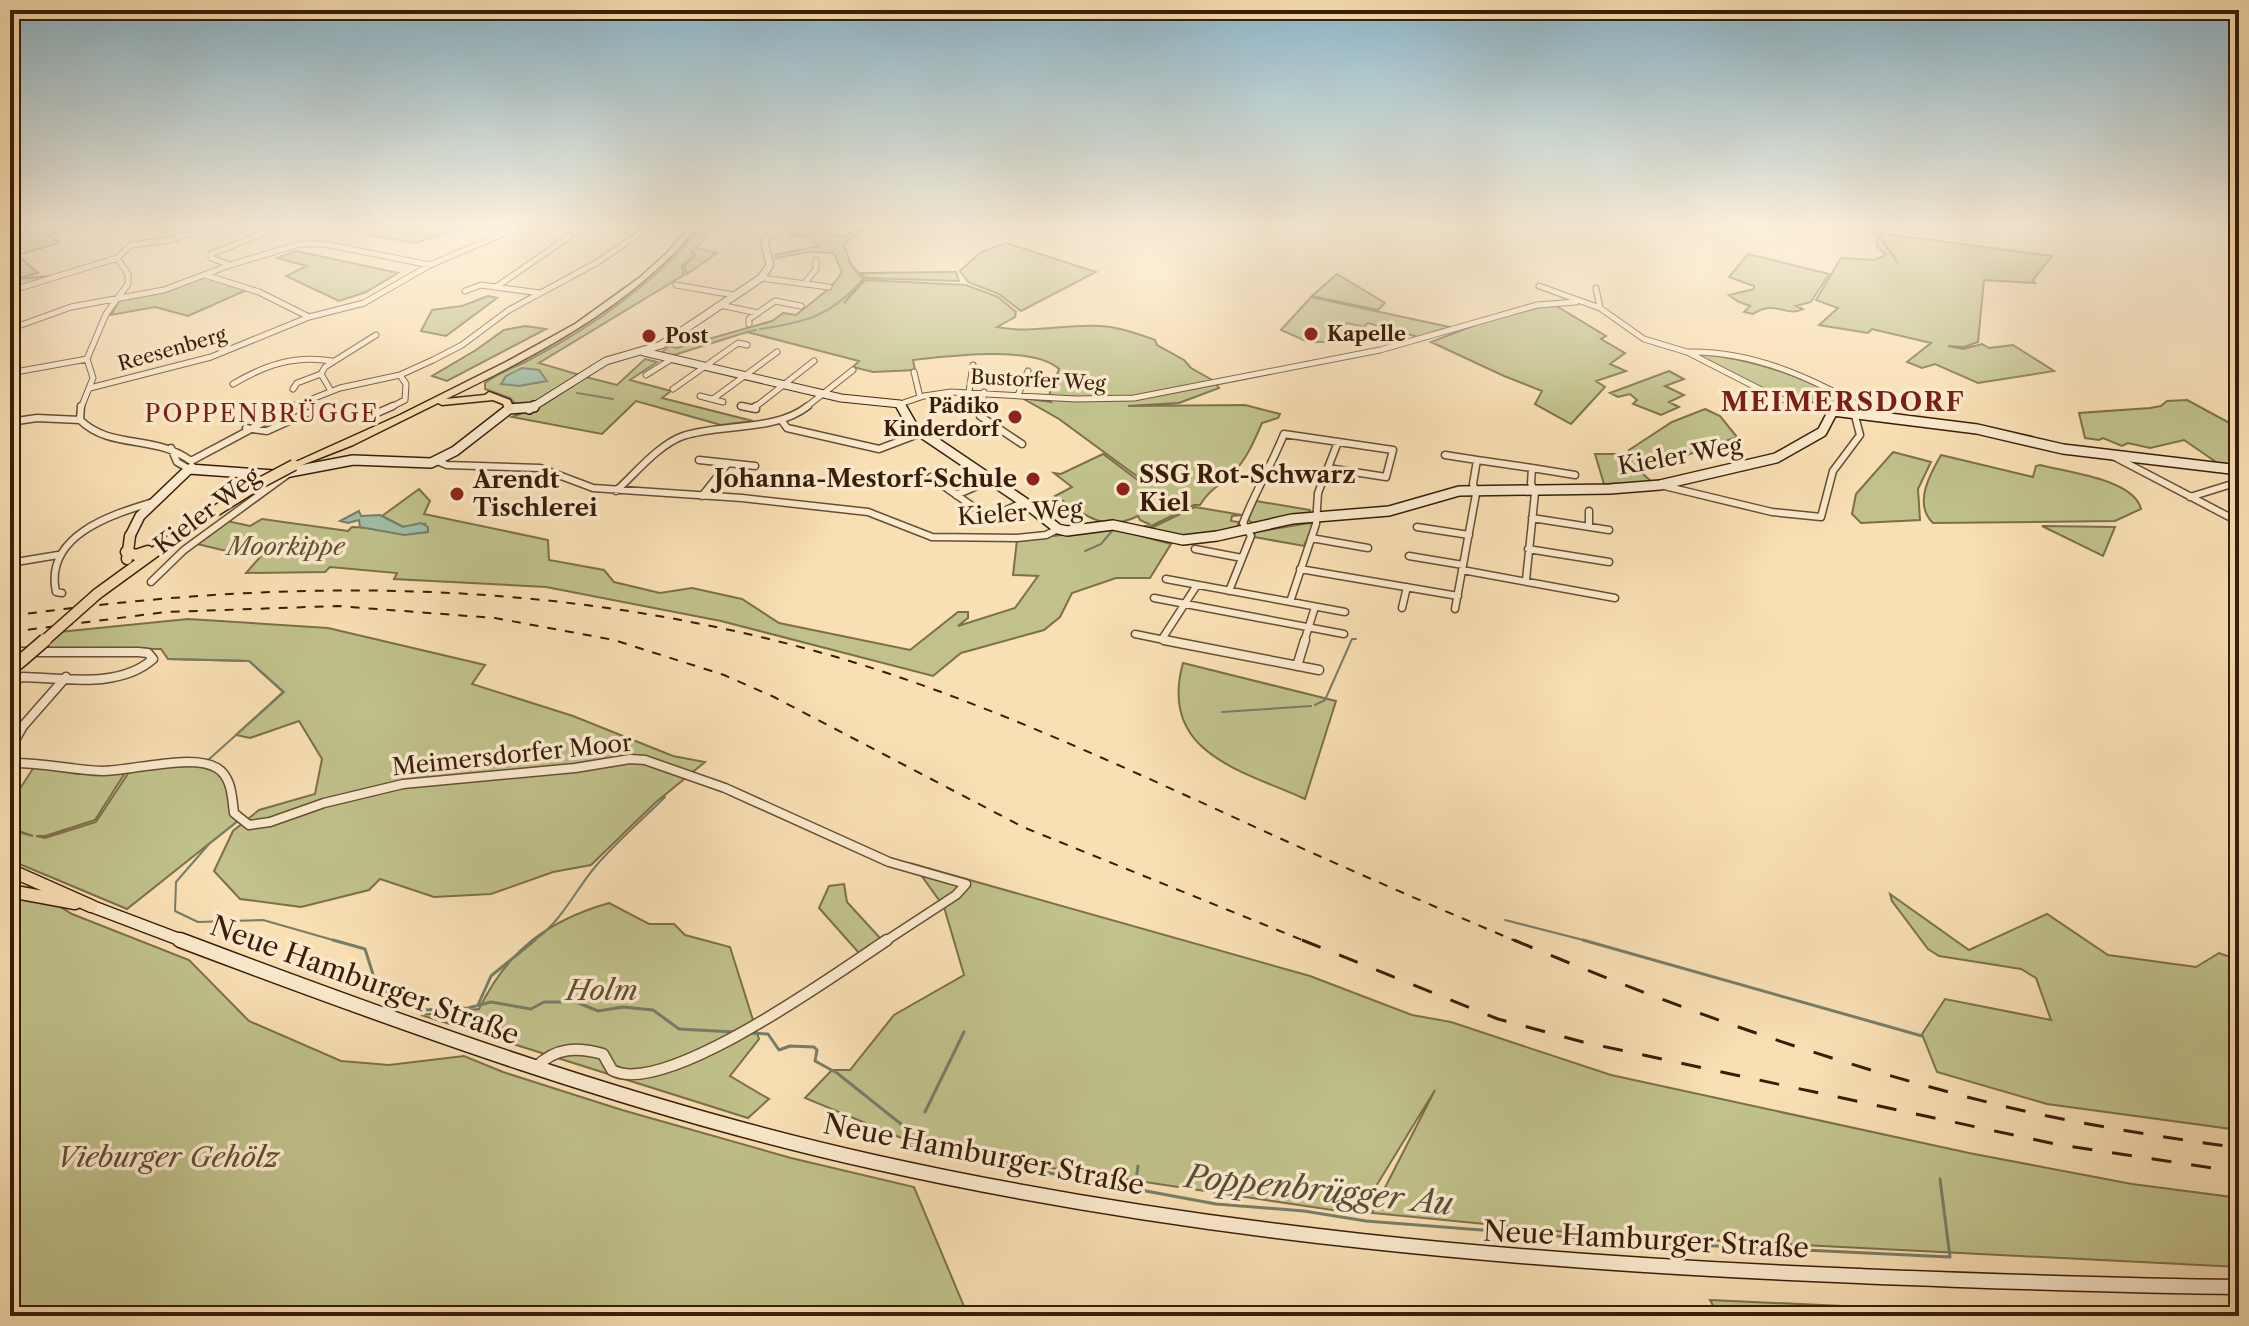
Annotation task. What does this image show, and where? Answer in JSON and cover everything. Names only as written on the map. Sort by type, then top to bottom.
[{"type":"highway","points":[[291,469],[488,370],[565,326],[623,286]]},
{"type":"highway","points":[[291,469],[494,372],[562,334],[632,286]]},
{"type":"highway","points":[[494,372],[479,386],[483,393],[507,402],[508,410]]},
{"type":"highway","points":[[409,414],[452,400],[495,397]]},
{"type":"main road","points":[[10,673],[97,594],[130,569],[260,483],[291,469]]},
{"type":"main road","points":[[130,536],[126,552],[130,569]]},
{"type":"main road","points":[[126,552],[141,554],[164,545]]},
{"type":"main road","points":[[10,870],[91,906]]},
{"type":"main road","points":[[10,891],[91,906]]},
{"type":"street","points":[[80,420],[82,400],[90,388],[93,372],[87,359],[106,314],[125,286]]},
{"type":"street","points":[[10,329],[63,309],[175,286]]},
{"type":"street","points":[[240,286],[309,317]]},
{"type":"street","name":"Reesenberg","points":[[90,388],[211,357],[309,317],[364,303],[394,286]]},
{"type":"street","points":[[465,291],[479,286]]},
{"type":"street","points":[[488,286],[542,294]]},
{"type":"street","points":[[130,536],[136,521],[190,465],[246,428],[331,391],[400,375],[462,345],[509,310],[556,286]]},
{"type":"street","points":[[681,286],[734,295]]},
{"type":"street","points":[[437,461],[508,410],[534,407],[606,361],[647,351],[748,286]]},
{"type":"street","points":[[820,286],[829,287]]},
{"type":"street","points":[[1539,286],[1576,302],[1600,308],[1644,339],[1687,352],[1777,398],[1833,411],[1977,429],[2044,446],[2239,470]]},
{"type":"street","points":[[1596,288],[1600,308]]},
{"type":"street","points":[[749,324],[747,321],[773,301],[801,306]]},
{"type":"street","name":"Bustorfer Weg","points":[[647,351],[670,360],[853,400],[900,404],[920,397],[984,392],[1087,401],[1135,398],[1346,357],[1548,303],[1576,302]]},
{"type":"street","points":[[720,305],[758,313]]},
{"type":"street","points":[[293,389],[297,383],[321,374],[332,361],[376,335]]},
{"type":"street","points":[[683,392],[673,389],[738,343],[747,345]]},
{"type":"street","points":[[713,399],[777,352]]},
{"type":"street","points":[[1687,352],[1728,355],[1797,374],[1828,387],[1875,414]]},
{"type":"street","points":[[233,384],[265,366],[286,359],[308,357],[332,361]]},
{"type":"street","points":[[10,373],[87,359]]},
{"type":"street","points":[[646,375],[670,360]]},
{"type":"street","points":[[741,406],[756,409],[815,361]]},
{"type":"street","points":[[969,392],[973,365]]},
{"type":"street","points":[[616,491],[670,443],[681,437],[713,429],[782,421],[800,415],[853,370]]},
{"type":"street","points":[[1018,395],[1028,371]]},
{"type":"street","points":[[914,372],[920,397]]},
{"type":"street","points":[[321,374],[331,391]]},
{"type":"street","points":[[366,418],[405,400],[406,384],[400,375]]},
{"type":"street","points":[[984,392],[980,416],[1022,444]]},
{"type":"street","points":[[700,396],[723,402]]},
{"type":"street","points":[[900,404],[910,424],[921,433],[1024,502],[1058,529]]},
{"type":"street","name":"Kieler Weg","points":[[190,465],[215,472],[291,469],[347,460],[417,465],[437,461],[447,465],[540,468],[593,488],[868,512],[932,537],[1017,538],[1046,535],[1058,529],[1067,531],[1113,525],[1183,540],[1314,516],[1389,511],[1434,496],[1474,490],[1620,489],[1660,485],[1776,458],[1822,432],[1833,411]]},
{"type":"street","points":[[1660,485],[1772,512],[1821,517],[1833,471],[1860,435],[1854,412]]},
{"type":"street","points":[[246,428],[267,431],[307,413]]},
{"type":"street","points":[[10,422],[37,418],[80,420],[109,437],[171,448],[177,462],[190,465]]},
{"type":"street","points":[[782,421],[787,428],[879,449],[921,433]]},
{"type":"street","points":[[1229,591],[1251,536],[1243,523],[1257,487],[1265,481],[1284,434],[1393,450],[1386,477],[1328,468]]},
{"type":"street","points":[[1290,602],[1316,524],[1314,516],[1338,442]]},
{"type":"street","points":[[1445,455],[1575,475]]},
{"type":"street","points":[[2112,456],[2239,522]]},
{"type":"street","points":[[699,460],[755,466]]},
{"type":"street","points":[[1455,609],[1469,535],[1477,460]]},
{"type":"street","points":[[702,496],[728,463]]},
{"type":"street","points":[[1526,580],[1532,518],[1532,468]]},
{"type":"street","name":"Kieler Weg","points":[[151,582],[184,550],[291,469]]},
{"type":"street","points":[[931,477],[989,518],[1024,502]]},
{"type":"street","points":[[956,495],[991,480]]},
{"type":"street","points":[[2190,497],[2232,484],[2239,487]]},
{"type":"street","points":[[62,593],[56,592],[50,574],[58,555],[72,540],[87,530],[153,502]]},
{"type":"street","points":[[1589,511],[1589,527]]},
{"type":"street","points":[[1532,518],[1609,530]]},
{"type":"street","points":[[1417,527],[1469,535]]},
{"type":"street","points":[[1311,538],[1368,548]]},
{"type":"street","points":[[1195,549],[1242,558]]},
{"type":"street","points":[[1528,549],[1609,562]]},
{"type":"street","points":[[10,563],[58,555]]},
{"type":"street","points":[[1409,556],[1615,598]]},
{"type":"street","points":[[1300,569],[1458,596]]},
{"type":"street","points":[[1166,579],[1345,612]]},
{"type":"street","points":[[1162,639],[1197,585]]},
{"type":"street","points":[[1402,608],[1407,587]]},
{"type":"street","points":[[1154,598],[1344,634]]},
{"type":"street","points":[[1297,666],[1315,607]]},
{"type":"street","points":[[1135,634],[1319,670]]},
{"type":"street","points":[[10,652],[138,652],[152,657],[145,668],[126,676],[23,677],[10,673]]},
{"type":"street","points":[[10,749],[23,726],[66,677]]},
{"type":"street","name":"Meimersdorfer Moor","points":[[10,763],[40,762],[101,771],[186,763],[207,765],[217,768],[225,776],[231,790],[234,813],[249,825],[403,784],[575,768],[630,759],[645,760],[725,788],[889,862],[966,884],[956,895],[746,1031],[700,1054],[632,1074],[612,1070],[603,1054],[564,1049],[553,1051],[535,1069]]},
{"type":"street","name":"Neue Hamburger Straße","points":[[91,906],[314,991],[535,1069],[703,1119],[833,1151],[1060,1199],[1235,1227],[1429,1251],[1644,1267],[2239,1287]]},
{"type":"green space","points":[[169,286],[238,286],[249,289],[188,316],[155,307],[111,315],[119,300]]},
{"type":"green space","points":[[307,286],[376,286],[366,292],[339,301]]},
{"type":"green space","points":[[642,286],[666,286],[539,363],[580,375],[539,403],[516,405],[510,398],[485,389],[485,383],[490,379],[552,347]]},
{"type":"green space","points":[[858,286],[844,303],[860,286],[968,286],[998,297],[1016,312],[1015,317],[997,327],[1022,330],[1099,326],[1128,331],[1155,340],[1157,345],[1184,360],[1219,388],[1179,403],[1128,406],[1245,405],[1280,414],[1278,418],[1262,423],[1242,462],[1200,505],[1145,529],[1141,528],[1149,524],[1138,516],[1115,523],[1095,520],[1055,496],[1072,487],[1054,473],[1061,474],[1103,454],[1143,484],[1146,483],[1059,419],[1022,398],[1051,402],[1048,398],[1059,369],[1047,362],[1011,355],[968,355],[913,360],[915,370],[873,372],[853,367],[859,361],[747,332],[674,355],[661,353],[669,346],[677,348],[772,321],[783,313],[796,315],[831,287]]},
{"type":"green space","points":[[978,286],[1069,286],[1021,311],[999,294]]},
{"type":"green space","points":[[1324,286],[1357,286],[1385,303],[1378,310],[1312,296]]},
{"type":"green space","points":[[1754,286],[1821,286],[1811,302],[1796,306],[1803,309],[1768,308],[1753,314],[1744,312],[1750,306],[1729,295],[1754,289]]},
{"type":"green space","points":[[1824,286],[1983,286],[1978,342],[1964,347],[1948,346],[1963,349],[1982,344],[1989,348],[2013,345],[2054,371],[1978,383],[1935,364],[1922,368],[1907,362],[1931,343],[1872,329],[1868,333],[1819,325],[1838,308],[1816,300]]},
{"type":"green space","points":[[488,296],[497,298],[446,336],[421,331],[432,310],[462,306]]},
{"type":"green space","points":[[1311,297],[1449,327],[1418,337],[1368,323],[1364,327],[1347,323],[1330,342],[1308,342],[1281,330]]},
{"type":"green space","points":[[1553,304],[1606,336],[1601,339],[1625,353],[1610,364],[1626,371],[1596,381],[1605,387],[1571,424],[1535,404],[1542,391],[1431,342],[1488,320]]},
{"type":"green space","points":[[525,326],[546,329],[447,381],[432,376],[504,330]]},
{"type":"green space","points":[[1692,353],[1740,360],[1785,373],[1870,413],[1832,410],[1779,398]]},
{"type":"green space","points":[[645,359],[657,362],[630,380],[671,391],[662,398],[753,421],[721,425],[636,401],[602,434],[512,417],[543,405],[586,377],[617,385]]},
{"type":"green space","points":[[1669,371],[1684,379],[1665,386],[1684,395],[1669,402],[1679,407],[1661,415],[1633,404],[1637,400],[1630,394],[1618,397],[1610,393]]},
{"type":"green space","points":[[2187,400],[2239,428],[2239,465],[2222,466],[2184,440],[2150,448],[2128,443],[2122,446],[2103,438],[2085,438],[2079,413],[2150,408],[2167,401]]},
{"type":"green space","points":[[1705,409],[1720,416],[1737,437],[1659,465],[1646,466],[1634,455],[1643,467],[1643,474],[1652,482],[1604,484],[1595,454],[1628,454],[1629,450],[1672,422]]},
{"type":"green space","points":[[1893,452],[1931,462],[1918,489],[1920,520],[1861,523],[1852,514],[1856,494]]},
{"type":"green space","points":[[1941,455],[2033,477],[2036,466],[2040,465],[2098,478],[2126,490],[2141,509],[2115,521],[1933,523],[1924,507],[1925,489]]},
{"type":"green space","name":"Moorkippe","points":[[419,489],[430,501],[424,514],[548,540],[549,560],[604,570],[614,582],[660,593],[692,588],[742,599],[779,623],[910,650],[958,612],[968,612],[968,618],[958,626],[1015,608],[1038,576],[1013,575],[1017,540],[1115,529],[1171,544],[1150,578],[1116,578],[1072,593],[1060,617],[1044,630],[961,653],[933,676],[721,621],[546,587],[394,579],[397,573],[330,567],[325,572],[246,573],[261,556],[197,544],[227,521],[250,526],[262,519],[348,531],[352,527],[421,532],[425,524],[403,527],[382,516]]},
{"type":"green space","points":[[1256,501],[1310,510],[1309,513],[1253,523],[1248,520]]},
{"type":"green space","points":[[1195,507],[1242,515],[1232,516],[1231,521],[1239,522],[1237,527],[1187,538],[1147,530]]},
{"type":"green space","points":[[1314,524],[1304,546],[1254,537],[1255,532]]},
{"type":"green space","points":[[2042,526],[2115,527],[2103,556]]},
{"type":"green space","points":[[188,619],[328,628],[485,665],[472,684],[573,716],[673,756],[705,762],[655,803],[591,865],[553,872],[491,894],[434,897],[380,879],[369,890],[301,907],[240,899],[214,871],[233,831],[259,810],[315,794],[322,759],[299,721],[250,738],[236,735],[283,692],[249,661],[168,659],[161,649],[45,648],[59,632]]},
{"type":"green space","points":[[1183,663],[1336,701],[1305,799],[1232,767],[1211,754],[1194,738],[1183,718],[1178,693]]},
{"type":"green space","points":[[207,765],[225,776],[239,820],[127,909],[10,860],[10,830],[33,836],[10,828],[10,804],[34,767],[78,774],[125,773],[95,820],[36,836],[45,838],[96,822],[131,769]]},
{"type":"green space","points":[[913,864],[1310,976],[1412,1015],[1451,1022],[1611,1075],[1969,1153],[2132,1184],[2239,1198],[2239,1267],[1586,1234],[1372,1213],[1435,1090],[1359,1214],[997,1160],[911,1142],[805,1098],[832,1070],[850,1070],[894,1015],[964,975],[944,907]]},
{"type":"green space","points":[[844,884],[847,902],[881,939],[859,953],[819,908],[829,886]]},
{"type":"green space","points":[[1890,894],[1969,950],[2047,914],[2108,955],[2196,967],[2219,953],[2239,960],[2239,1130],[2047,1104],[1937,1072],[1922,1034],[1945,999],[2051,1020],[2036,978],[2021,969],[1939,956],[1928,949]]},
{"type":"green space","name":"Vieburger Gehölz","points":[[10,896],[51,901],[72,914],[189,960],[249,1021],[341,1061],[389,1065],[464,1056],[503,1072],[622,1110],[791,1158],[914,1187],[968,1316],[10,1316]]},
{"type":"green space","name":"Holm","points":[[609,903],[649,924],[674,924],[685,935],[730,947],[759,1039],[730,1076],[769,1099],[748,1118],[421,1015],[479,1009],[503,970],[532,941],[567,919]]},
{"type":"green space","points":[[1710,1300],[1974,1312],[1978,1316],[1719,1316]]},
{"type":"green space","points":[[1985,1306],[2152,1316],[1992,1316]]},
{"type":"shaded area","points":[[522,368],[539,370],[547,381],[519,386],[501,384],[506,376]]},
{"type":"shaded area","points":[[359,511],[361,516],[380,515],[403,527],[421,523],[428,527],[428,532],[404,535],[360,527],[359,520],[348,523],[340,521]]},
{"type":"waterway","points":[[760,329],[817,315],[840,301],[856,286]]},
{"type":"waterway","points":[[747,332],[756,330]]},
{"type":"waterway","points":[[577,393],[613,399]]},
{"type":"waterway","points":[[1085,551],[1101,544],[1112,531]]},
{"type":"waterway","points":[[1315,705],[1325,700],[1352,639],[1356,639]]},
{"type":"waterway","points":[[168,659],[249,661],[284,692],[207,761]]},
{"type":"waterway","points":[[1222,712],[1311,706]]},
{"type":"waterway","points":[[531,942],[550,927],[603,858],[665,797]]},
{"type":"waterway","name":"Poppenbrügger Au","points":[[238,821],[209,844],[176,882],[175,911],[198,922],[263,920],[333,940]]},
{"type":"waterway","points":[[1505,920],[1591,942]]},
{"type":"waterway","name":"Poppenbrügger Au","points":[[333,940],[365,949],[377,987],[424,1010],[468,1008],[491,1002],[531,1009],[544,1002],[576,1002],[598,1011],[623,1007],[653,1010],[679,1029],[734,1032]]},
{"type":"waterway","name":"Poppenbrügger Au","points":[[333,940],[340,942]]},
{"type":"waterway","points":[[478,1005],[491,976],[535,940]]},
{"type":"waterway","points":[[1583,940],[1922,1036]]},
{"type":"waterway","points":[[925,1112],[964,1032]]},
{"type":"waterway","name":"Poppenbrügger Au","points":[[750,1033],[768,1034],[779,1050],[790,1046],[814,1047],[817,1050],[815,1061],[837,1073],[911,1132],[909,1147],[1216,1204],[1304,1211],[1366,1221],[1633,1242],[1950,1257],[1940,1179]]},
{"type":"waterway","points":[[1135,1188],[1138,1166]]},
{"type":"waterway","name":"Poppenbrügger Au","points":[[1980,1312],[1984,1316]]},
{"type":"railway","points":[[10,616],[115,603],[219,595],[322,591],[424,592],[526,598],[628,611],[730,630],[833,656],[984,708],[1518,942]]},
{"type":"railway","points":[[10,632],[166,612],[337,606],[495,618],[614,640],[724,675],[774,697],[1023,827],[1307,942]]},
{"type":"railway","points":[[1302,940],[1498,1019],[1583,1042],[2055,1144],[2239,1172]]},
{"type":"railway","points":[[1514,940],[1691,1010],[1933,1088],[2055,1118],[2239,1148]]},
{"type":"place","name":"Kapelle","points":[[1311,334]]},
{"type":"place","name":"Post","points":[[649,336]]},
{"type":"place","name":"Pädiko Kinderdorf","points":[[1015,417]]},
{"type":"place","name":"Johanna-Mestorf-Schule","points":[[1033,479]]},
{"type":"place","name":"SSG Rot-Schwarz Kiel","points":[[1123,489]]},
{"type":"place","name":"Arendt Tischlerei","points":[[457,494]]},
{"type":"district","name":"MEIMERSDORF","points":[[1843,402]]},
{"type":"district","name":"POPPENBRÜGGE","points":[[262,414]]}]
